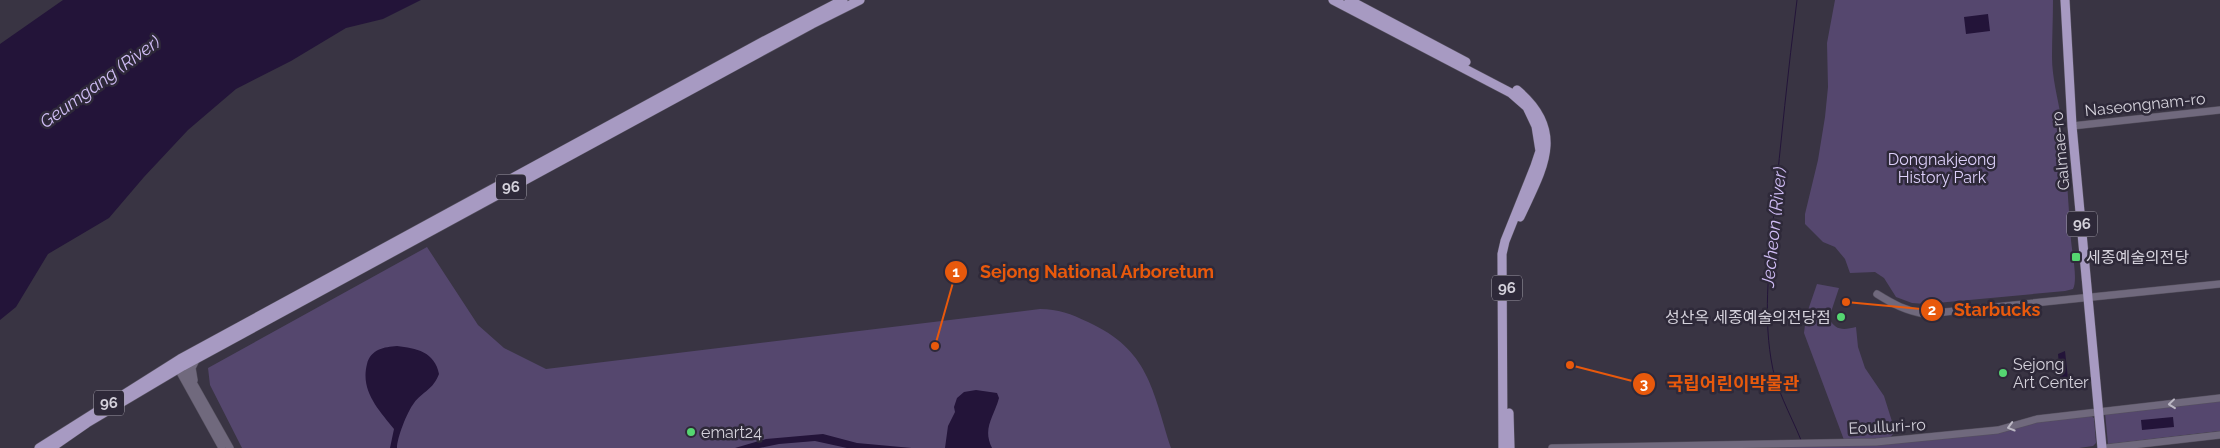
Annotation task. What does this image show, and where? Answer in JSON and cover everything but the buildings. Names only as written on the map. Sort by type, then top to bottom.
[{"type":"main road","name":"96","points":[[39,448],[179,364],[739,55],[843,0]]},
{"type":"main road","name":"96","points":[[51,448],[164,376],[179,364],[197,358],[803,28],[860,0]]},
{"type":"main road","name":"96","points":[[1333,0],[1492,79]]},
{"type":"main road","name":"96","points":[[1350,0],[1513,91],[1527,107],[1542,137],[1546,156],[1542,170],[1512,235],[1507,256],[1510,448]]},
{"type":"main road","name":"Galmae-ro","points":[[2065,0],[2072,126],[2102,448]]},
{"type":"main road","name":"96","points":[[1503,448],[1502,254],[1505,241],[1535,166],[1542,137]]},
{"type":"street","name":"Naseongnam-ro","points":[[2072,126],[2220,110]]},
{"type":"street","points":[[1877,294],[1894,305],[1925,314],[2220,284]]},
{"type":"street","points":[[197,358],[192,368],[192,385],[222,448]]},
{"type":"street","points":[[179,364],[230,448]]},
{"type":"street","points":[[164,376],[178,376],[192,385]]},
{"type":"street","name":"Eoulluri-ro","points":[[1552,448],[1746,446],[1876,442],[1998,430],[2037,419],[2220,398]]},
{"type":"street","points":[[2106,448],[2220,435]]},
{"type":"green space","name":"Dongnakjeong History Park","points":[[1835,0],[2053,0],[2052,65],[2064,148],[2075,273],[2073,289],[1926,304],[1912,303],[1896,297],[1884,278],[1875,272],[1850,273],[1845,259],[1835,247],[1823,242],[1805,224],[1805,214],[1818,160],[1825,117],[1828,87],[1827,43]]},
{"type":"green space","points":[[427,247],[478,325],[504,348],[546,369],[1040,309],[1064,312],[1108,333],[1124,345],[1136,359],[1145,373],[1159,407],[1171,448],[242,448],[210,385],[208,368]]},
{"type":"green space","points":[[1817,284],[1839,288],[1829,318],[1834,325],[1840,328],[1856,327],[1858,347],[1865,368],[1884,396],[1895,431],[1890,438],[1844,440],[1804,333],[1806,316]]},
{"type":"green space","points":[[2220,400],[2220,431],[2108,444],[2105,413]]},
{"type":"green space","points":[[2091,416],[2094,418],[2096,443],[2093,446],[2079,448],[1681,448],[1898,442],[2036,421]]},
{"type":"water","name":"Geumgang (River)","points":[[63,0],[421,0],[383,19],[346,28],[291,61],[236,89],[188,130],[109,218],[48,254],[16,307],[0,320],[0,44]]},
{"type":"water","points":[[1988,14],[1990,31],[1966,34],[1964,17]]},
{"type":"water","points":[[397,346],[424,352],[433,361],[439,374],[434,384],[411,407],[397,448],[390,448],[394,429],[372,400],[366,383],[366,374],[369,359],[375,352],[383,348]]},
{"type":"water","points":[[2065,351],[2069,388],[2061,387],[2058,354]]},
{"type":"water","points":[[976,390],[997,393],[999,398],[988,434],[992,448],[945,448],[948,426],[955,412],[954,407],[957,398],[964,392]]},
{"type":"water","points":[[2173,417],[2174,427],[2142,430],[2141,420]]},
{"type":"water","points":[[823,434],[857,443],[912,448],[847,448],[815,441],[759,448],[735,448],[766,439]]},
{"type":"waterway","name":"Jecheon (River)","points":[[1797,0],[1774,211],[1767,303],[1773,370],[1783,400],[1801,440]]},
{"type":"place","name":"세종예술의전당","points":[[2076,257]]},
{"type":"place","name":"Starbucks","points":[[1846,302]]},
{"type":"place","name":"성산옥 세종예술의전당점","points":[[1841,317]]},
{"type":"place","name":"Sejong National Arboretum","points":[[935,346]]},
{"type":"place","name":"국립어린이박물관","points":[[1570,365]]},
{"type":"place","name":"Sejong Art Center","points":[[2003,373]]},
{"type":"place","name":"emart24","points":[[691,432]]}]
